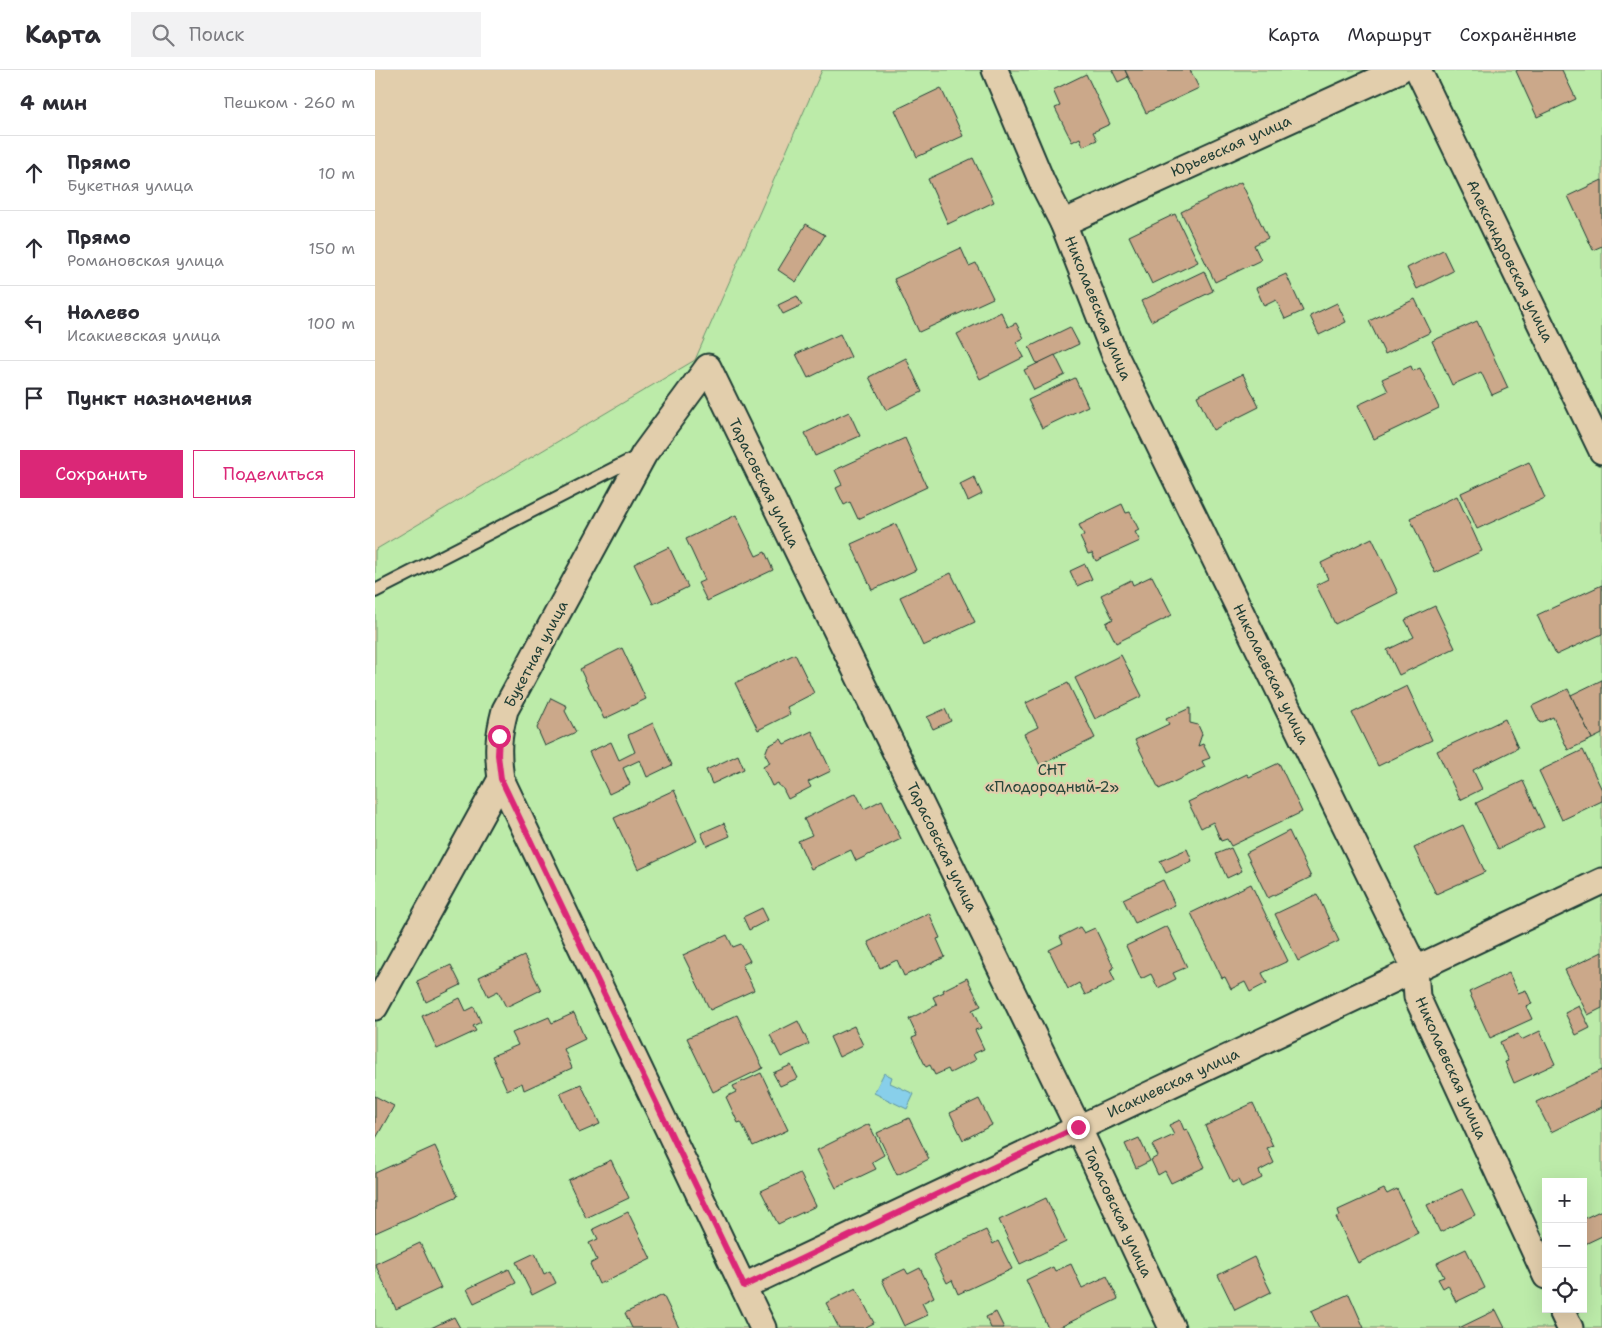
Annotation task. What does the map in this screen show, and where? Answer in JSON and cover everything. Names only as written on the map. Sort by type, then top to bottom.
[{"type":"street","name":"Николаевская улица","points":[[995,70],[1042,182],[1063,223],[1113,353],[1415,968],[1417,997],[1542,1268]]},
{"type":"street","name":"Юрьевская улица","points":[[1063,223],[1399,70]]},
{"type":"street","name":"Александровская улица","points":[[1418,70],[1602,451]]},
{"type":"street","name":"Букетная улица","points":[[708,368],[644,454],[505,710],[499,736],[498,755],[501,779],[763,1328]]},
{"type":"street","name":"Тарасовская улица","points":[[708,368],[1078,1127],[1172,1328]]},
{"type":"street","points":[[375,1007],[501,779]]},
{"type":"street","name":"Исакиевская улица","points":[[744,1286],[1602,881]]},
{"type":"street","points":[[1563,1313],[1570,1328]]},
{"type":"lane","points":[[375,591],[644,454]]},
{"type":"green space","name":"СНТ «Плодородный-2»","points":[[822,70],[1602,70],[1602,1328],[375,1328],[375,550],[695,360]]},
{"type":"water","points":[[884,1073],[892,1077],[890,1083],[914,1094],[907,1109],[874,1093]]},
{"type":"building","points":[[1112,70],[1125,70],[1128,77],[1118,82]]},
{"type":"building","points":[[1125,70],[1190,70],[1199,88],[1146,113]]},
{"type":"building","points":[[1562,70],[1576,99],[1537,117],[1516,71]]},
{"type":"building","points":[[1086,74],[1110,124],[1093,132],[1097,140],[1083,146],[1080,138],[1072,142],[1055,108],[1060,106],[1053,90]]},
{"type":"building","points":[[941,88],[963,136],[917,157],[895,110]]},
{"type":"building","points":[[973,158],[994,202],[948,224],[928,179]]},
{"type":"building","points":[[1602,180],[1602,246],[1593,250],[1568,196]]},
{"type":"building","points":[[1241,182],[1268,238],[1254,245],[1261,260],[1215,282],[1181,212]]},
{"type":"building","points":[[1175,214],[1198,262],[1152,284],[1129,236]]},
{"type":"building","points":[[806,224],[825,235],[796,282],[778,270]]},
{"type":"building","points":[[961,248],[969,266],[976,263],[993,298],[919,332],[894,279]]},
{"type":"building","points":[[1443,250],[1453,271],[1417,289],[1407,268]]},
{"type":"building","points":[[1204,271],[1213,291],[1151,321],[1141,301]]},
{"type":"building","points":[[1286,274],[1303,311],[1285,319],[1276,300],[1264,306],[1256,288]]},
{"type":"building","points":[[797,296],[802,305],[783,314],[778,305]]},
{"type":"building","points":[[1415,299],[1431,332],[1385,354],[1369,321]]},
{"type":"building","points":[[1337,303],[1346,322],[1319,335],[1310,316]]},
{"type":"building","points":[[1001,312],[1008,327],[1016,323],[1024,338],[1016,342],[1024,357],[980,379],[957,334]]},
{"type":"building","points":[[1477,321],[1508,388],[1492,395],[1481,372],[1452,385],[1432,341]]},
{"type":"building","points":[[1070,327],[1079,344],[1037,364],[1029,347]]},
{"type":"building","points":[[840,334],[851,357],[808,378],[796,354]]},
{"type":"building","points":[[1055,355],[1065,375],[1034,390],[1024,370]]},
{"type":"building","points":[[906,358],[922,392],[886,410],[869,377]]},
{"type":"building","points":[[1411,366],[1413,371],[1420,368],[1439,408],[1374,439],[1358,405],[1388,391],[1382,379]]},
{"type":"building","points":[[1243,374],[1259,407],[1213,430],[1197,396]]},
{"type":"building","points":[[1075,378],[1088,406],[1042,428],[1028,400]]},
{"type":"building","points":[[849,412],[860,436],[815,456],[805,433]]},
{"type":"building","points":[[905,438],[927,487],[858,519],[850,502],[844,505],[836,488],[842,485],[835,470]]},
{"type":"building","points":[[1529,462],[1545,498],[1477,529],[1461,493]]},
{"type":"building","points":[[974,477],[982,494],[968,501],[960,484]]},
{"type":"building","points":[[1457,496],[1482,551],[1435,573],[1410,518]]},
{"type":"building","points":[[1122,504],[1126,513],[1130,512],[1139,530],[1135,532],[1140,541],[1096,561],[1092,553],[1088,554],[1080,537],[1084,535],[1079,525]]},
{"type":"building","points":[[736,515],[756,556],[765,552],[773,570],[707,601],[698,583],[705,580],[686,539]]},
{"type":"building","points":[[896,524],[916,570],[872,590],[851,544]]},
{"type":"building","points":[[1372,538],[1398,593],[1335,624],[1316,585],[1328,579],[1321,563]]},
{"type":"building","points":[[669,547],[688,587],[653,604],[634,564]]},
{"type":"building","points":[[1085,564],[1092,579],[1077,586],[1070,571]]},
{"type":"building","points":[[951,573],[975,622],[923,646],[900,597]]},
{"type":"building","points":[[1152,576],[1172,615],[1116,643],[1106,623],[1113,619],[1101,595],[1131,580],[1133,585]]},
{"type":"building","points":[[1602,585],[1602,634],[1556,655],[1537,615]]},
{"type":"building","points":[[1435,606],[1455,648],[1399,675],[1387,650],[1414,637],[1405,620]]},
{"type":"building","points":[[622,648],[646,699],[604,719],[580,669]]},
{"type":"building","points":[[795,654],[814,693],[787,707],[790,714],[758,730],[735,683]]},
{"type":"building","points":[[1121,655],[1142,696],[1095,719],[1075,678]]},
{"type":"building","points":[[1602,680],[1602,734],[1592,739],[1571,695]]},
{"type":"building","points":[[1068,683],[1095,738],[1040,765],[1024,734],[1038,727],[1026,703]]},
{"type":"building","points":[[1407,686],[1432,740],[1378,766],[1352,713]]},
{"type":"building","points":[[1568,689],[1592,739],[1568,750],[1553,717],[1540,723],[1532,706]]},
{"type":"building","points":[[551,698],[567,706],[565,711],[576,732],[545,746],[537,728]]},
{"type":"building","points":[[1190,708],[1190,723],[1198,725],[1202,734],[1198,746],[1203,744],[1210,758],[1202,761],[1205,767],[1159,789],[1135,740],[1169,724],[1166,719]]},
{"type":"building","points":[[945,709],[951,721],[933,729],[927,717]]},
{"type":"building","points":[[1505,719],[1518,748],[1473,770],[1482,789],[1460,800],[1437,751]]},
{"type":"building","points":[[653,723],[672,765],[647,777],[640,760],[623,768],[630,784],[609,794],[589,752],[611,742],[619,760],[635,752],[628,735]]},
{"type":"building","points":[[812,731],[831,771],[808,782],[811,787],[788,799],[778,783],[772,786],[763,767],[770,763],[765,754],[768,746],[781,739],[784,744]]},
{"type":"building","points":[[1583,750],[1602,790],[1602,801],[1562,820],[1539,771]]},
{"type":"building","points":[[738,755],[744,769],[712,784],[706,770]]},
{"type":"building","points":[[1279,763],[1302,812],[1231,846],[1227,839],[1221,841],[1213,822],[1201,828],[1188,802],[1247,774],[1249,777]]},
{"type":"building","points":[[1523,781],[1544,827],[1498,849],[1476,803]]},
{"type":"building","points":[[674,790],[697,841],[638,869],[614,818]]},
{"type":"building","points":[[856,793],[864,809],[882,800],[901,839],[856,861],[851,850],[811,869],[798,841],[812,835],[804,819]]},
{"type":"building","points":[[724,823],[730,836],[707,846],[701,833]]},
{"type":"building","points":[[1463,825],[1485,872],[1436,894],[1414,848]]},
{"type":"building","points":[[1289,831],[1311,877],[1268,898],[1246,853]]},
{"type":"building","points":[[1231,848],[1242,871],[1227,878],[1216,854]]},
{"type":"building","points":[[1187,849],[1192,861],[1166,873],[1160,861]]},
{"type":"building","points":[[1163,880],[1175,905],[1135,923],[1123,899]]},
{"type":"building","points":[[1251,884],[1288,961],[1262,973],[1267,983],[1250,992],[1245,982],[1231,989],[1225,977],[1222,978],[1191,913]]},
{"type":"building","points":[[1317,894],[1339,941],[1298,961],[1275,914]]},
{"type":"building","points":[[762,908],[768,920],[749,930],[743,917]]},
{"type":"building","points":[[929,913],[940,938],[937,939],[945,957],[904,976],[897,960],[880,968],[868,942]]},
{"type":"building","points":[[1167,926],[1187,967],[1173,973],[1176,979],[1158,988],[1151,974],[1141,979],[1126,946]]},
{"type":"building","points":[[1080,927],[1084,933],[1095,928],[1114,968],[1110,970],[1115,981],[1085,995],[1079,983],[1068,989],[1049,950],[1063,943],[1060,937]]},
{"type":"building","points":[[727,935],[733,947],[741,944],[750,961],[742,965],[754,990],[710,1010],[683,955]]},
{"type":"building","points":[[1602,952],[1602,1008],[1588,1015],[1565,970]]},
{"type":"building","points":[[524,956],[541,990],[506,1007],[498,991],[488,996],[479,977]]},
{"type":"building","points":[[451,965],[461,985],[426,1002],[417,981]]},
{"type":"building","points":[[1509,973],[1518,993],[1526,990],[1532,1004],[1526,1006],[1532,1019],[1490,1038],[1469,992]]},
{"type":"building","points":[[967,978],[981,1006],[972,1010],[981,1028],[975,1030],[984,1049],[973,1054],[976,1060],[950,1073],[948,1069],[935,1075],[930,1065],[926,1067],[912,1038],[917,1036],[909,1019],[937,1005],[933,997]]},
{"type":"building","points":[[460,998],[466,1011],[474,1007],[481,1022],[473,1026],[476,1031],[437,1049],[422,1016]]},
{"type":"building","points":[[1579,1006],[1590,1028],[1576,1035],[1565,1013]]},
{"type":"building","points":[[574,1013],[585,1039],[564,1049],[572,1068],[524,1090],[522,1083],[507,1090],[492,1056],[518,1045],[512,1033],[549,1017],[552,1023]]},
{"type":"building","points":[[737,1015],[763,1068],[713,1092],[687,1038]]},
{"type":"building","points":[[798,1021],[809,1044],[781,1057],[770,1035]]},
{"type":"building","points":[[854,1026],[863,1045],[839,1057],[830,1037]]},
{"type":"building","points":[[1540,1031],[1555,1064],[1514,1083],[1505,1062],[1508,1061],[1500,1042],[1518,1034],[1521,1040]]},
{"type":"building","points":[[791,1065],[798,1078],[780,1086],[773,1073]]},
{"type":"building","points":[[1602,1070],[1602,1107],[1551,1132],[1536,1102]]},
{"type":"building","points":[[761,1073],[788,1130],[753,1146],[741,1122],[738,1123],[726,1097],[736,1092],[733,1086]]},
{"type":"building","points":[[581,1084],[600,1124],[579,1133],[560,1093]]},
{"type":"building","points":[[375,1096],[394,1106],[375,1140]]},
{"type":"building","points":[[979,1099],[992,1125],[963,1140],[950,1113]]},
{"type":"building","points":[[1253,1103],[1273,1146],[1267,1148],[1274,1163],[1259,1171],[1262,1178],[1242,1188],[1238,1180],[1232,1183],[1205,1126]]},
{"type":"building","points":[[909,1118],[929,1159],[897,1175],[877,1133]]},
{"type":"building","points":[[1180,1120],[1184,1130],[1187,1129],[1205,1167],[1171,1183],[1165,1171],[1158,1175],[1151,1160],[1158,1156],[1152,1145],[1174,1135],[1169,1125]]},
{"type":"building","points":[[869,1124],[884,1155],[872,1162],[876,1169],[836,1188],[817,1150]]},
{"type":"building","points":[[1139,1138],[1150,1161],[1136,1168],[1125,1144]]},
{"type":"building","points":[[435,1146],[458,1196],[375,1233],[375,1173]]},
{"type":"building","points":[[611,1160],[629,1198],[586,1218],[568,1180]]},
{"type":"building","points":[[800,1173],[816,1206],[778,1224],[761,1191]]},
{"type":"building","points":[[1384,1189],[1387,1194],[1397,1189],[1418,1233],[1358,1263],[1336,1217],[1340,1216],[1338,1210]]},
{"type":"building","points":[[1462,1189],[1475,1215],[1440,1232],[1427,1205]]},
{"type":"building","points":[[1046,1198],[1066,1242],[1020,1264],[999,1220]]},
{"type":"building","points":[[1602,1210],[1602,1236],[1587,1243],[1587,1223],[1587,1217]]},
{"type":"building","points":[[628,1212],[651,1259],[599,1284],[590,1264],[597,1260],[589,1243],[598,1239],[593,1229]]},
{"type":"building","points":[[986,1230],[993,1244],[998,1241],[1012,1269],[958,1294],[952,1280],[947,1283],[933,1255]]},
{"type":"building","points":[[420,1243],[441,1288],[396,1309],[375,1264]]},
{"type":"building","points":[[1466,1249],[1485,1288],[1456,1302],[1448,1285],[1443,1288],[1438,1279],[1444,1277],[1437,1263]]},
{"type":"building","points":[[535,1253],[544,1274],[550,1271],[556,1283],[532,1295],[516,1262]]},
{"type":"building","points":[[1254,1257],[1271,1292],[1235,1310],[1218,1275]]},
{"type":"building","points":[[1071,1264],[1082,1288],[1107,1276],[1118,1299],[1058,1328],[1048,1328],[1026,1280],[1053,1267],[1055,1271]]},
{"type":"building","points":[[920,1268],[934,1297],[922,1303],[928,1315],[904,1326],[882,1280],[905,1269],[908,1274]]},
{"type":"building","points":[[509,1269],[516,1283],[474,1303],[467,1289]]},
{"type":"building","points":[[856,1288],[874,1323],[864,1328],[839,1328],[826,1303]]},
{"type":"building","points":[[1349,1294],[1364,1328],[1319,1328],[1311,1311]]},
{"type":"building","points":[[663,1295],[679,1328],[632,1328],[625,1313]]},
{"type":"building","points":[[1496,1310],[1505,1328],[1459,1328]]},
{"type":"building","points":[[996,1312],[1004,1328],[991,1328],[986,1317]]},
{"type":"building","points":[[454,1317],[460,1328],[431,1328]]},
{"type":"route","points":[[499,736],[498,755],[501,779],[744,1286],[1078,1127]]}]
